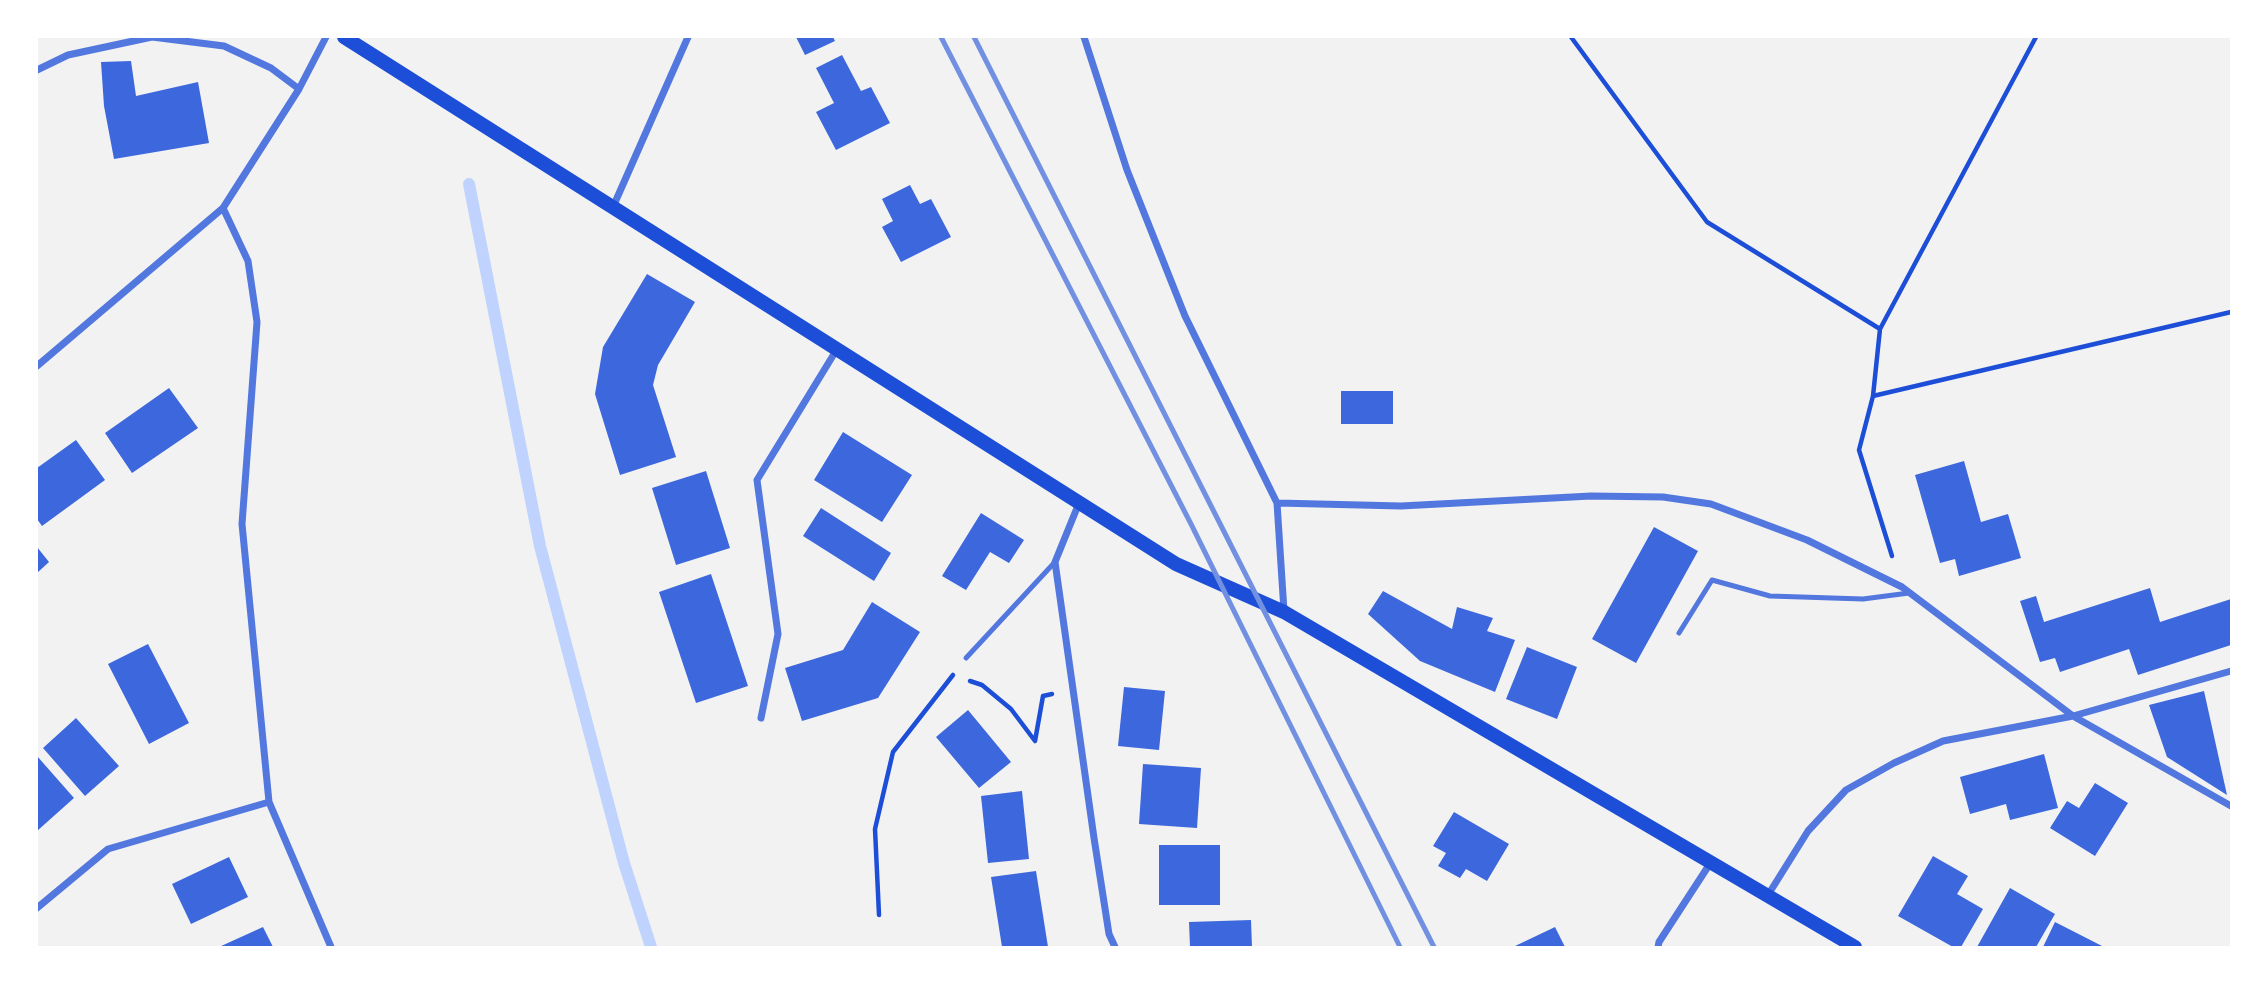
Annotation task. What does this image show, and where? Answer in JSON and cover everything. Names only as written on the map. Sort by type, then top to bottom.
[{"type":"main road","points":[[344,37],[1176,564],[1284,612],[1855,947]]},
{"type":"street","points":[[37,70],[68,55],[152,37],[224,46],[271,68],[299,89]]},
{"type":"street","points":[[37,366],[223,208],[299,89],[326,37]]},
{"type":"street","points":[[613,207],[688,37]]},
{"type":"street","points":[[1084,37],[1127,170],[1185,316],[1277,503],[1284,612]]},
{"type":"street","points":[[223,208],[248,261],[257,322],[242,524],[269,802],[331,947]]},
{"type":"street","points":[[761,718],[778,634],[757,480],[837,348]]},
{"type":"street","points":[[1277,503],[1401,506],[1591,496],[1663,497],[1711,504],[1795,535],[1906,590],[2073,716],[2231,806]]},
{"type":"street","points":[[1079,502],[1055,562],[1107,920],[1115,947]]},
{"type":"street","points":[[1768,895],[1808,831],[1846,790],[1894,763],[1943,741],[2073,716],[2231,671]]},
{"type":"street","points":[[37,908],[108,849],[269,802]]},
{"type":"street","points":[[1658,947],[1711,861]]},
{"type":"lane","points":[[966,658],[1055,562]]},
{"type":"lane","points":[[1679,633],[1712,580],[1770,596],[1863,599],[1906,590]]},
{"type":"path","points":[[1571,37],[1707,222],[1880,330]]},
{"type":"path","points":[[1906,590],[1859,450],[1873,396],[1880,330],[2036,37]]},
{"type":"path","points":[[1873,396],[2231,312]]},
{"type":"path","points":[[879,915],[875,829],[892,752],[966,658]]},
{"type":"path","points":[[953,674],[982,685],[1010,709],[1035,741],[1043,696],[1073,687]]},
{"type":"building","points":[[796,37],[833,37],[835,41],[805,55]]},
{"type":"building","points":[[842,55],[861,91],[871,87],[890,123],[836,150],[816,112],[834,103],[816,68]]},
{"type":"building","points":[[131,61],[136,96],[198,82],[209,143],[114,159],[104,106],[101,62]]},
{"type":"building","points":[[910,185],[920,204],[931,199],[951,237],[901,262],[882,227],[893,221],[882,199]]},
{"type":"building","points":[[647,274],[695,302],[658,365],[653,385],[676,457],[620,475],[595,394],[603,347]]},
{"type":"building","points":[[169,388],[198,428],[132,473],[105,433]]},
{"type":"building","points":[[1341,391],[1393,391],[1393,424],[1341,424]]},
{"type":"building","points":[[843,432],[912,475],[882,522],[814,480]]},
{"type":"building","points":[[76,440],[105,480],[42,526],[37,519],[37,468]]},
{"type":"building","points":[[1964,461],[1981,522],[2008,514],[2021,558],[1959,576],[1955,559],[1940,563],[1915,475]]},
{"type":"building","points":[[706,471],[730,548],[676,565],[652,488]]},
{"type":"building","points":[[821,508],[891,553],[874,581],[803,536]]},
{"type":"building","points":[[981,513],[1024,540],[1009,563],[990,552],[966,590],[942,576]]},
{"type":"building","points":[[1654,527],[1698,551],[1636,663],[1592,639]]},
{"type":"building","points":[[37,547],[49,562],[37,573]]},
{"type":"building","points":[[711,574],[748,686],[696,703],[659,592]]},
{"type":"building","points":[[2150,588],[2160,622],[2231,599],[2231,645],[2138,675],[2129,649],[2060,672],[2055,658],[2040,662],[2020,601],[2036,596],[2044,622]]},
{"type":"building","points":[[1383,591],[1452,629],[1457,607],[1493,618],[1487,631],[1515,640],[1495,692],[1420,661],[1368,614]]},
{"type":"building","points":[[872,602],[920,632],[878,698],[802,721],[785,668],[843,650]]},
{"type":"building","points":[[148,644],[189,723],[149,744],[108,664]]},
{"type":"building","points":[[1527,647],[1577,667],[1557,719],[1506,699]]},
{"type":"building","points":[[1124,687],[1165,691],[1159,750],[1118,746]]},
{"type":"building","points":[[2204,691],[2227,795],[2167,757],[2149,705]]},
{"type":"building","points":[[968,710],[1011,762],[979,788],[936,737]]},
{"type":"building","points":[[76,718],[119,766],[85,796],[43,748]]},
{"type":"building","points":[[2044,754],[2058,808],[2010,820],[2006,804],[1970,814],[1960,777]]},
{"type":"building","points":[[37,756],[74,798],[37,831]]},
{"type":"building","points":[[1143,764],[1201,768],[1197,828],[1139,824]]},
{"type":"building","points":[[2095,783],[2128,803],[2095,856],[2050,828],[2067,801],[2079,808]]},
{"type":"building","points":[[1022,791],[1029,859],[988,863],[981,796]]},
{"type":"building","points":[[1454,812],[1509,844],[1487,881],[1466,869],[1460,878],[1438,866],[1446,853],[1433,846]]},
{"type":"building","points":[[1159,845],[1220,845],[1220,905],[1159,905]]},
{"type":"building","points":[[1933,856],[1968,876],[1957,894],[1983,909],[1961,947],[1953,947],[1898,916]]},
{"type":"building","points":[[229,857],[248,897],[191,924],[172,884]]},
{"type":"building","points":[[1036,871],[1048,947],[1002,947],[991,877]]},
{"type":"building","points":[[2010,888],[2055,914],[2036,947],[1977,947]]},
{"type":"building","points":[[1251,920],[1252,947],[1190,947],[1189,922]]},
{"type":"building","points":[[2055,922],[2104,947],[2043,947]]},
{"type":"building","points":[[263,927],[273,947],[219,947]]},
{"type":"building","points":[[1555,927],[1565,947],[1513,947]]},
{"type":"waterway","points":[[469,184],[540,546],[624,863],[651,947]]},
{"type":"railway","points":[[941,37],[1191,524],[1400,947]]},
{"type":"railway","points":[[974,37],[1434,947]]}]
